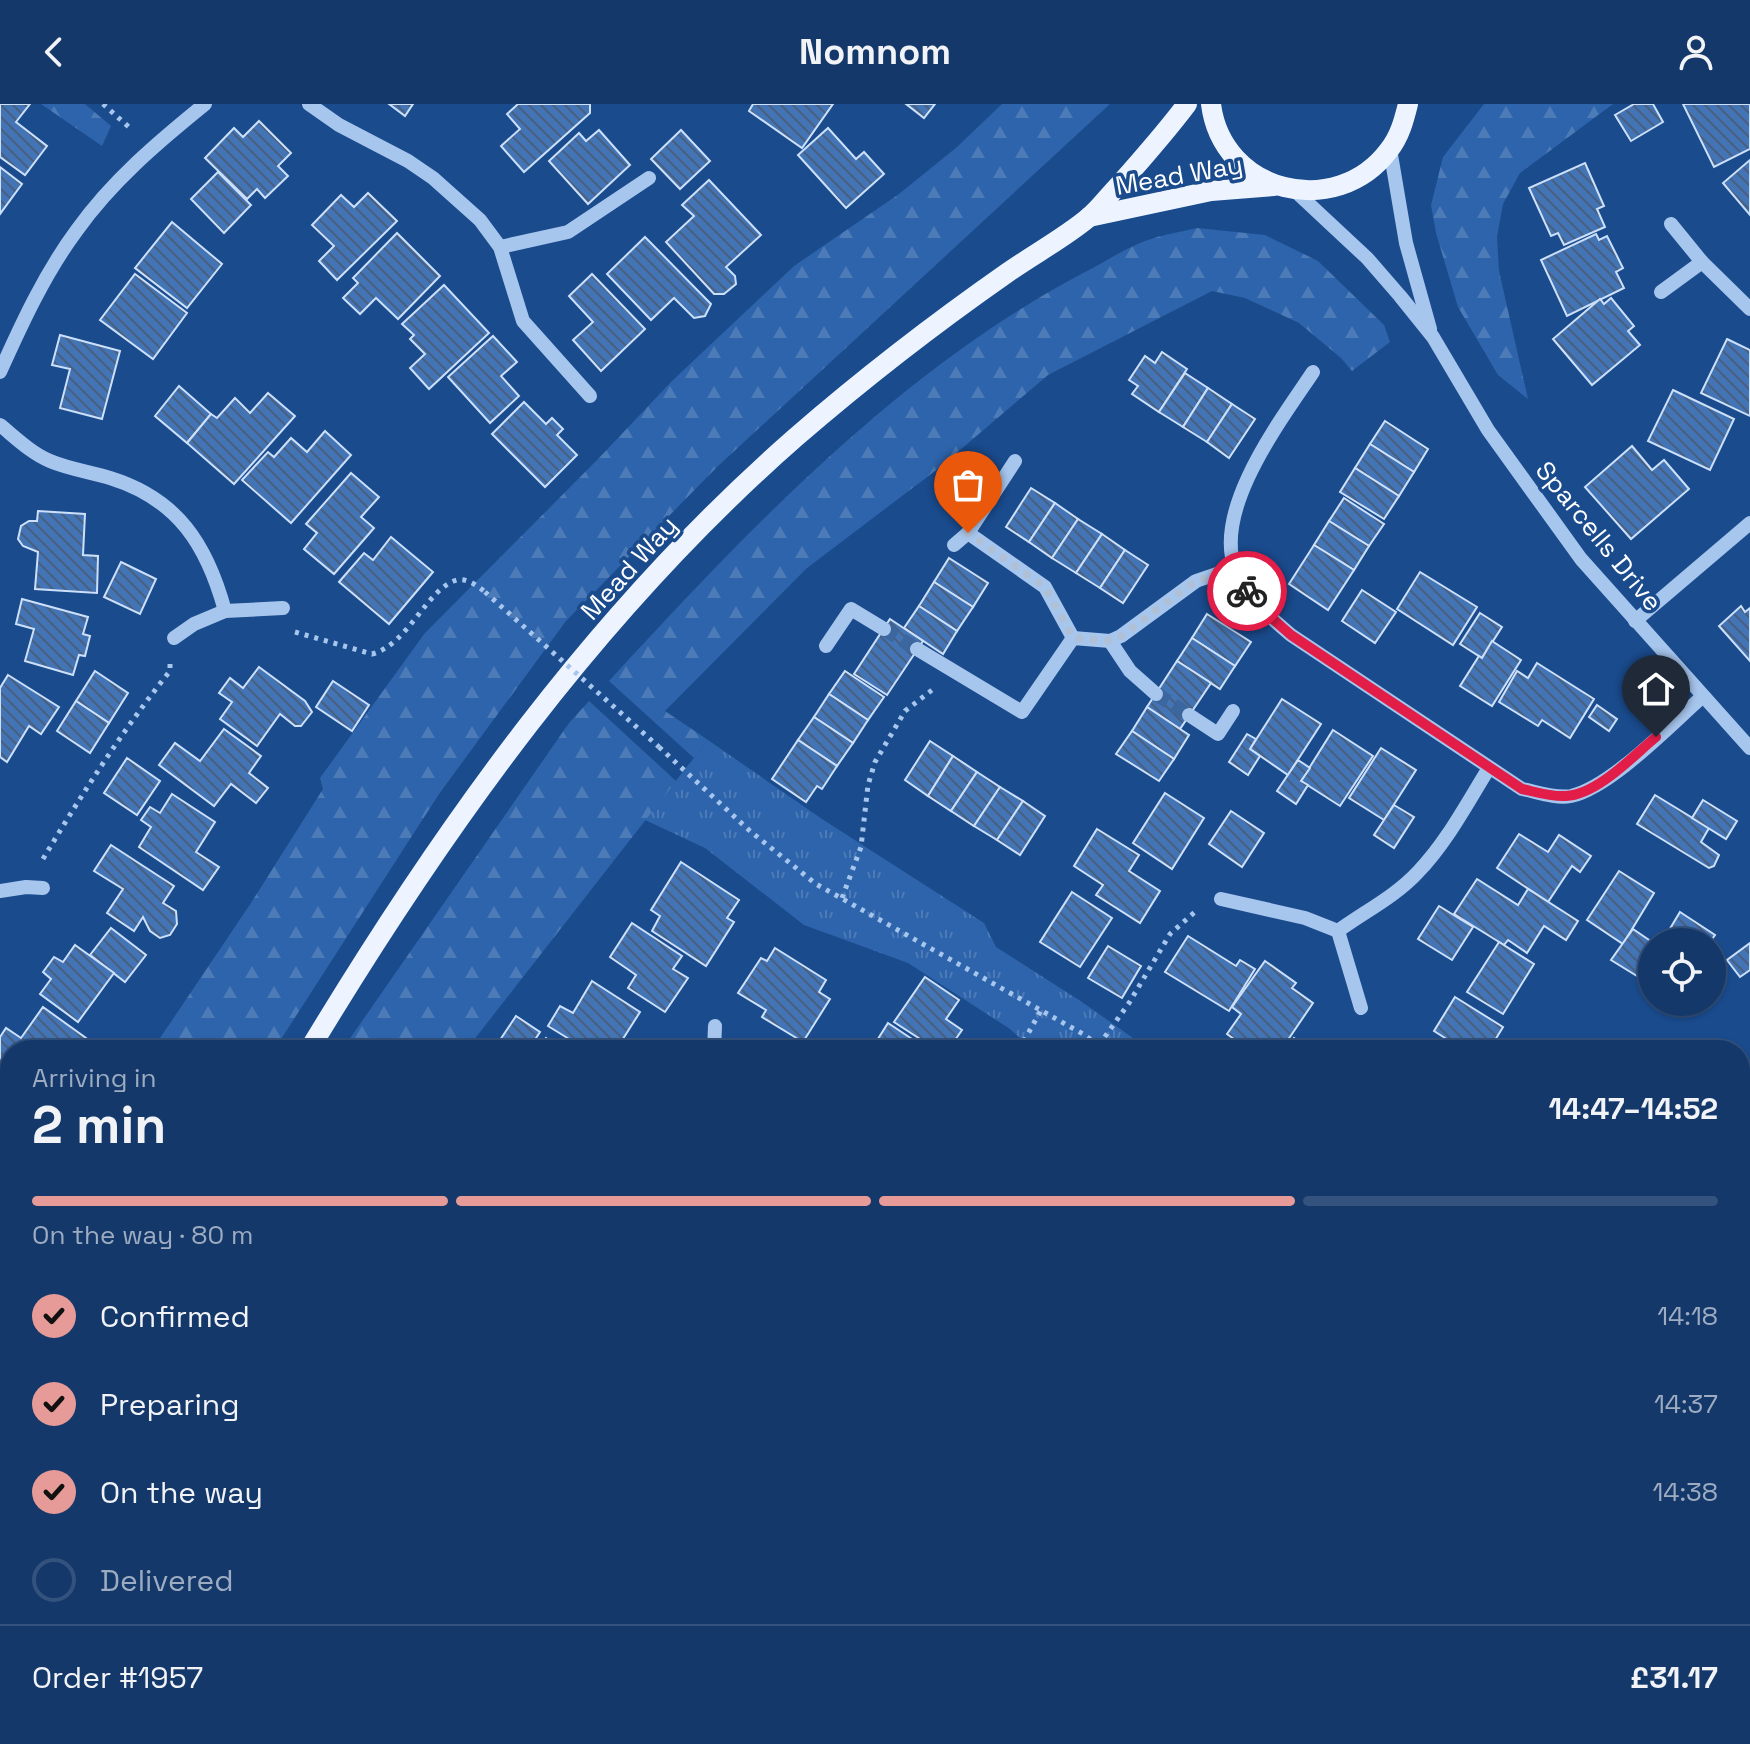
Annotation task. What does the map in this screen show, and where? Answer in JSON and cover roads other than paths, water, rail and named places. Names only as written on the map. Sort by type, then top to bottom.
[{"type":"main road","name":"Mead Way","points":[[315,1040],[367,955],[498,764],[557,687],[641,591],[738,490],[860,383],[996,281],[1089,217],[1187,104]]},
{"type":"main road","points":[[1211,104],[1221,138],[1236,159],[1255,175],[1285,187]]},
{"type":"main road","points":[[1402,127],[1408,104]]},
{"type":"main road","points":[[1402,127],[1427,104]]},
{"type":"main road","name":"Mead Way","points":[[1089,217],[1211,191],[1285,187],[1303,191],[1328,189],[1352,182],[1373,168],[1390,149],[1402,127]]},
{"type":"street","points":[[0,372],[35,298],[76,231],[115,184],[205,104]]},
{"type":"street","points":[[309,104],[339,125],[385,147],[433,178],[480,220],[500,247],[523,321],[590,396]]},
{"type":"street","name":"Sparcells Drive","points":[[1390,149],[1406,243],[1433,337]]},
{"type":"street","points":[[500,247],[568,232],[649,178]]},
{"type":"street","name":"Sparcells Drive","points":[[1285,187],[1367,258],[1433,337],[1488,430],[1581,559],[1750,748]]},
{"type":"street","points":[[1671,224],[1702,262],[1750,309]]},
{"type":"street","points":[[1661,292],[1702,262]]},
{"type":"street","points":[[1313,372],[1278,424],[1236,507],[1231,536],[1234,568],[1245,590],[1291,635],[1522,789],[1549,795],[1570,796],[1610,776],[1702,697]]},
{"type":"street","points":[[0,425],[50,460],[111,478],[168,508],[199,543],[209,561],[225,611]]},
{"type":"street","points":[[954,545],[968,533],[1015,461]]},
{"type":"street","points":[[1635,621],[1750,523]]},
{"type":"street","points":[[968,533],[1045,587],[1073,638]]},
{"type":"street","points":[[1073,638],[1110,641],[1142,623],[1196,581],[1234,568]]},
{"type":"street","points":[[174,638],[194,624],[225,611],[283,608]]},
{"type":"street","points":[[826,646],[851,609],[884,629]]},
{"type":"street","points":[[917,649],[1022,712],[1073,638]]},
{"type":"street","points":[[1110,641],[1130,671],[1156,694]]},
{"type":"street","points":[[1189,715],[1218,734],[1233,711]]},
{"type":"street","points":[[1338,931],[1419,872],[1489,768]]},
{"type":"street","points":[[0,891],[43,888]]},
{"type":"street","points":[[1221,899],[1305,918],[1338,931]]},
{"type":"street","points":[[1338,931],[1361,1008]]},
{"type":"street","points":[[714,1040],[715,1026]]},
{"type":"tunnel","points":[[884,629],[917,649]]},
{"type":"tunnel","points":[[1156,694],[1189,715]]}]
